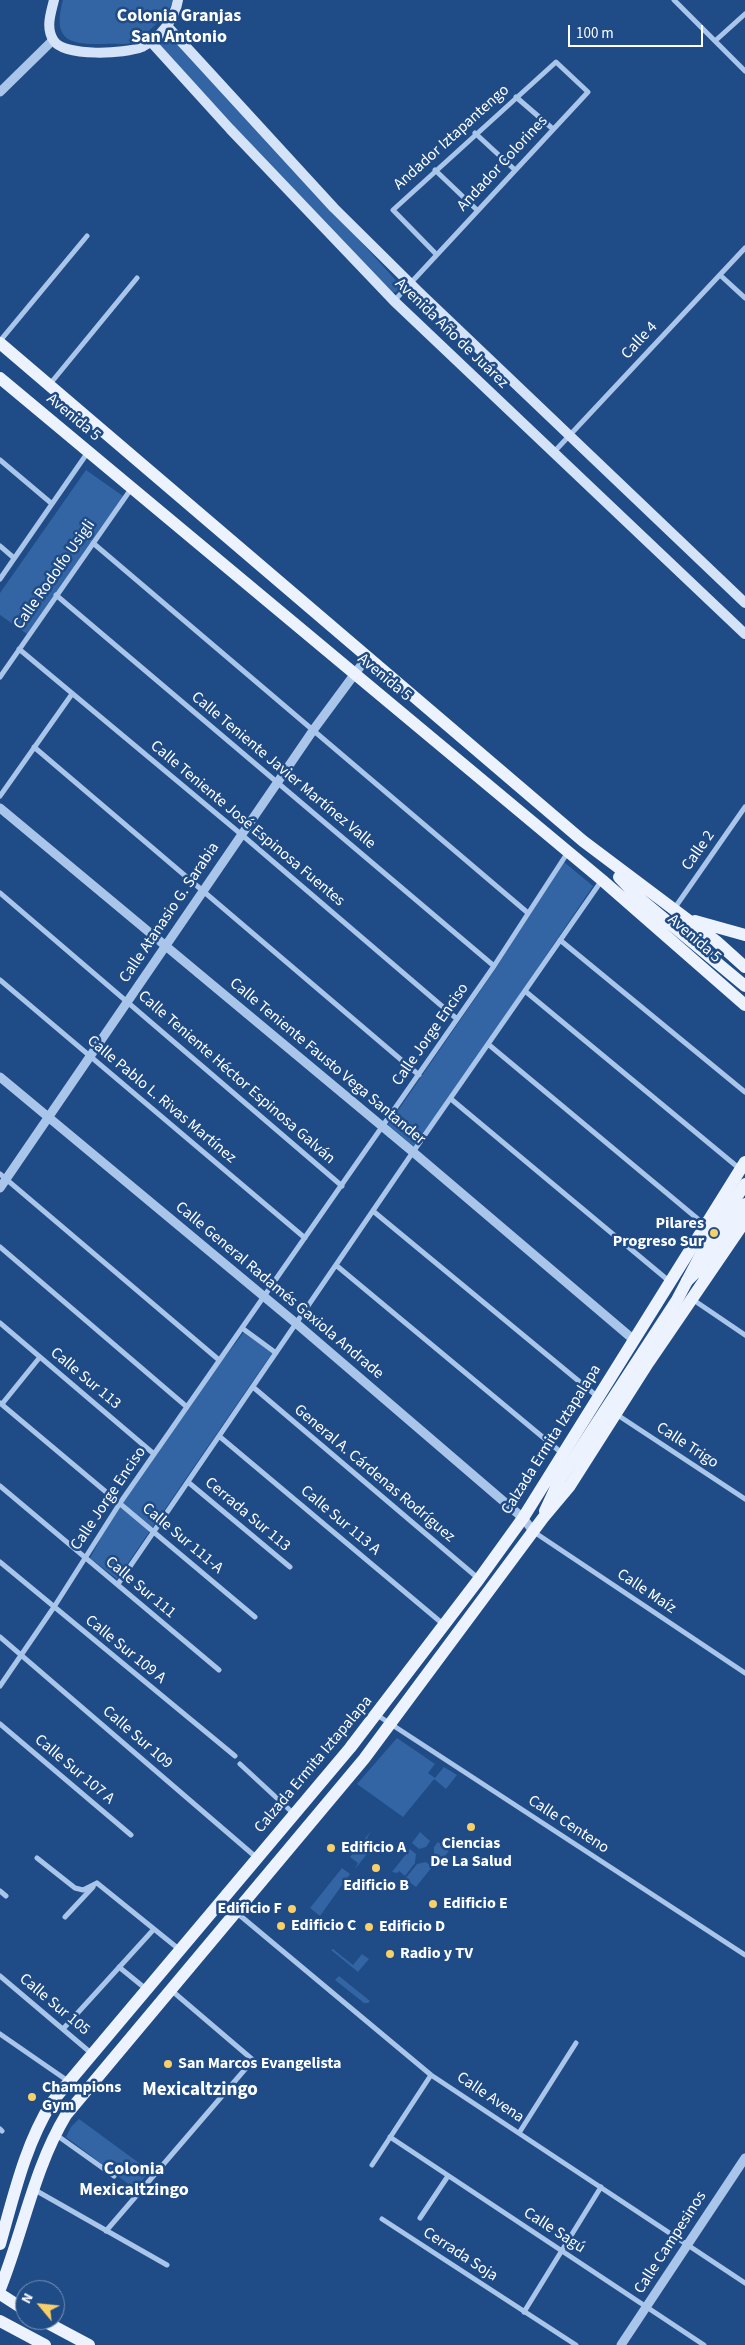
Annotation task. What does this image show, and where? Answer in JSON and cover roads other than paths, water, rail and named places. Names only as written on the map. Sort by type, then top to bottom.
[{"type":"main road","points":[[54,0],[49,22],[53,40],[67,50],[76,52],[132,50],[151,42],[174,16],[178,0]]},
{"type":"main road","name":"Avenida Año de Juárez","points":[[167,26],[334,208],[569,436],[745,603]]},
{"type":"main road","name":"Avenida Año de Juárez","points":[[151,42],[230,129],[394,301],[745,634]]},
{"type":"main road","name":"Avenida 5","points":[[0,342],[609,862],[716,942],[745,967]]},
{"type":"main road","name":"Avenida 5","points":[[0,378],[602,880],[745,1005]]},
{"type":"main road","points":[[609,862],[630,889],[745,986]]},
{"type":"main road","points":[[674,912],[710,926],[745,935]]},
{"type":"main road","name":"Calzada Ermita Iztapalapa","points":[[0,2244],[37,2127],[68,2081],[350,1748],[479,1579],[523,1518],[743,1165]]},
{"type":"main road","name":"Calzada Ermita Iztapalapa","points":[[543,1518],[559,1481],[677,1300],[708,1241],[745,1184]]},
{"type":"main road","name":"Calzada Ermita Iztapalapa","points":[[658,1302],[699,1271],[710,1258],[745,1204]]},
{"type":"main road","name":"Calzada Ermita Iztapalapa","points":[[0,2289],[5,2265],[34,2190],[48,2147],[66,2115],[392,1724],[543,1518],[569,1487],[691,1299],[745,1222]]},
{"type":"main road","points":[[403,1681],[416,1691]]},
{"type":"main road","points":[[350,1748],[364,1759]]},
{"type":"main road","points":[[0,2294],[15,2304]]},
{"type":"main road","points":[[0,2321],[45,2345]]},
{"type":"main road","points":[[61,2330],[89,2345]]},
{"type":"street","points":[[674,0],[745,71]]},
{"type":"street","points":[[715,41],[745,14]]},
{"type":"street","points":[[0,92],[53,40]]},
{"type":"street","name":"Andador Iztapantengo","points":[[436,254],[393,210],[556,62],[588,92]]},
{"type":"street","name":"Andador Colorines","points":[[436,254],[588,92]]},
{"type":"street","points":[[516,97],[553,129]]},
{"type":"street","points":[[476,133],[515,170]]},
{"type":"street","points":[[435,170],[477,210]]},
{"type":"street","points":[[0,342],[87,236]]},
{"type":"street","name":"Calle 4","points":[[554,452],[745,248]]},
{"type":"street","points":[[394,301],[436,254]]},
{"type":"street","points":[[720,274],[745,298]]},
{"type":"street","points":[[50,385],[137,278]]},
{"type":"street","points":[[0,578],[88,451]]},
{"type":"street","points":[[0,460],[51,503]]},
{"type":"street","name":"Calle Rodolfo Usigli","points":[[0,677],[132,488]]},
{"type":"street","points":[[93,543],[314,729],[528,913]]},
{"type":"street","points":[[0,546],[14,558]]},
{"type":"street","name":"Calle Teniente Javier Martínez Valle","points":[[56,595],[494,966]]},
{"type":"street","name":"Calle Teniente José Espinosa Fuentes","points":[[19,649],[242,835],[457,1019]]},
{"type":"street","name":"Calle Atanasio G. Sarabia","points":[[0,1188],[3,1177],[48,1117],[314,729],[368,656]]},
{"type":"street","points":[[0,796],[72,694]]},
{"type":"street","points":[[34,747],[419,1075]]},
{"type":"street","name":"Calle 2","points":[[674,912],[745,807]]},
{"type":"street","name":"Calle Teniente Fausto Vega Santander","points":[[0,808],[413,1152],[634,1340]]},
{"type":"street","name":"Calle Jorge Enciso","points":[[0,1686],[54,1607],[120,1503],[419,1075],[494,966],[568,852]]},
{"type":"street","points":[[118,1584],[337,1266],[413,1152],[602,880]]},
{"type":"street","name":"Calle Teniente Héctor Espinosa Galván","points":[[0,893],[342,1186]]},
{"type":"street","points":[[560,940],[745,1092]]},
{"type":"street","name":"Calle Pablo L. Rivas Martínez","points":[[0,980],[306,1238]]},
{"type":"street","points":[[525,991],[743,1165]]},
{"type":"street","points":[[488,1044],[705,1225]]},
{"type":"street","name":"Calle General Radamés Gaxiola Andrade","points":[[0,1076],[297,1324],[523,1518],[534,1532]]},
{"type":"street","points":[[451,1099],[671,1282]]},
{"type":"street","points":[[3,1177],[219,1360]]},
{"type":"street","points":[[373,1211],[598,1397]]},
{"type":"street","points":[[0,1248],[187,1407]]},
{"type":"street","points":[[337,1266],[563,1454]]},
{"type":"street","points":[[691,1299],[745,1335]]},
{"type":"street","name":"Calle Sur 113","points":[[0,1323],[154,1454]]},
{"type":"street","points":[[242,1328],[276,1353]]},
{"type":"street","points":[[1,1404],[40,1357]]},
{"type":"street","name":"General A. Cárdenas Rodríguez","points":[[253,1387],[479,1579]]},
{"type":"street","name":"Calle Sur 111-A","points":[[1,1404],[255,1617]]},
{"type":"street","name":"Calle Trigo","points":[[615,1414],[745,1499]]},
{"type":"street","name":"Calle Sur 113 A","points":[[219,1436],[445,1625]]},
{"type":"street","name":"Cerrada Sur 113","points":[[188,1482],[290,1567]]},
{"type":"street","name":"Calle Sur 111","points":[[0,1486],[219,1670]]},
{"type":"street","name":"Calle Maíz","points":[[534,1532],[745,1673]]},
{"type":"street","name":"Calle Sur 109 A","points":[[0,1562],[235,1756]]},
{"type":"street","name":"Calle Sur 109","points":[[0,1637],[257,1858]]},
{"type":"street","name":"Calle Centeno","points":[[377,1714],[745,1955]]},
{"type":"street","name":"Calle Sur 107 A","points":[[0,1724],[131,1835]]},
{"type":"street","points":[[240,1764],[294,1814]]},
{"type":"street","points":[[37,1858],[75,1888],[83,1890],[97,1883]]},
{"type":"street","points":[[65,1916],[97,1883]]},
{"type":"street","points":[[97,1883],[180,1950]]},
{"type":"street","points":[[0,1891],[6,1896]]},
{"type":"street","name":"Calle Avena","points":[[236,1913],[431,2075],[745,2283]]},
{"type":"street","points":[[63,2029],[154,1929]]},
{"type":"street","points":[[119,1967],[146,1988]]},
{"type":"street","name":"Calle Sur 105","points":[[0,1976],[91,2053]]},
{"type":"street","points":[[106,2231],[253,2060],[171,1990]]},
{"type":"street","points":[[0,2034],[68,2081]]},
{"type":"street","points":[[519,2133],[576,2043]]},
{"type":"street","points":[[372,2165],[431,2075]]},
{"type":"street","points":[[55,2134],[114,2176]]},
{"type":"street","name":"Calle Sagú","points":[[390,2137],[704,2345]]},
{"type":"street","name":"Calle Campesinos","points":[[622,2345],[745,2158]]},
{"type":"street","points":[[420,2218],[448,2176]]},
{"type":"street","points":[[524,2312],[601,2187]]},
{"type":"street","points":[[34,2190],[166,2265]]},
{"type":"street","name":"Cerrada Soja","points":[[382,2218],[576,2345]]},
{"type":"place","name":"Pilares Progreso Sur","points":[[714,1233]]},
{"type":"place","name":"Ciencias De La Salud","points":[[471,1827]]},
{"type":"place","name":"Edificio A","points":[[331,1848]]},
{"type":"place","name":"Edificio B","points":[[376,1868]]},
{"type":"place","name":"Edificio E","points":[[433,1904]]},
{"type":"place","name":"Edificio F","points":[[292,1909]]},
{"type":"place","name":"Edificio C","points":[[281,1926]]},
{"type":"place","name":"Edificio D","points":[[369,1927]]},
{"type":"place","name":"Radio y TV","points":[[390,1954]]},
{"type":"place","name":"San Marcos Evangelista","points":[[168,2064]]},
{"type":"place","name":"Champions Gym","points":[[32,2097]]},
{"type":"district","name":"Colonia Granjas San Antonio","points":[[179,27]]},
{"type":"district","name":"Mexicaltzingo","points":[[200,2091]]},
{"type":"district","name":"Colonia Mexicaltzingo","points":[[134,2180]]}]
